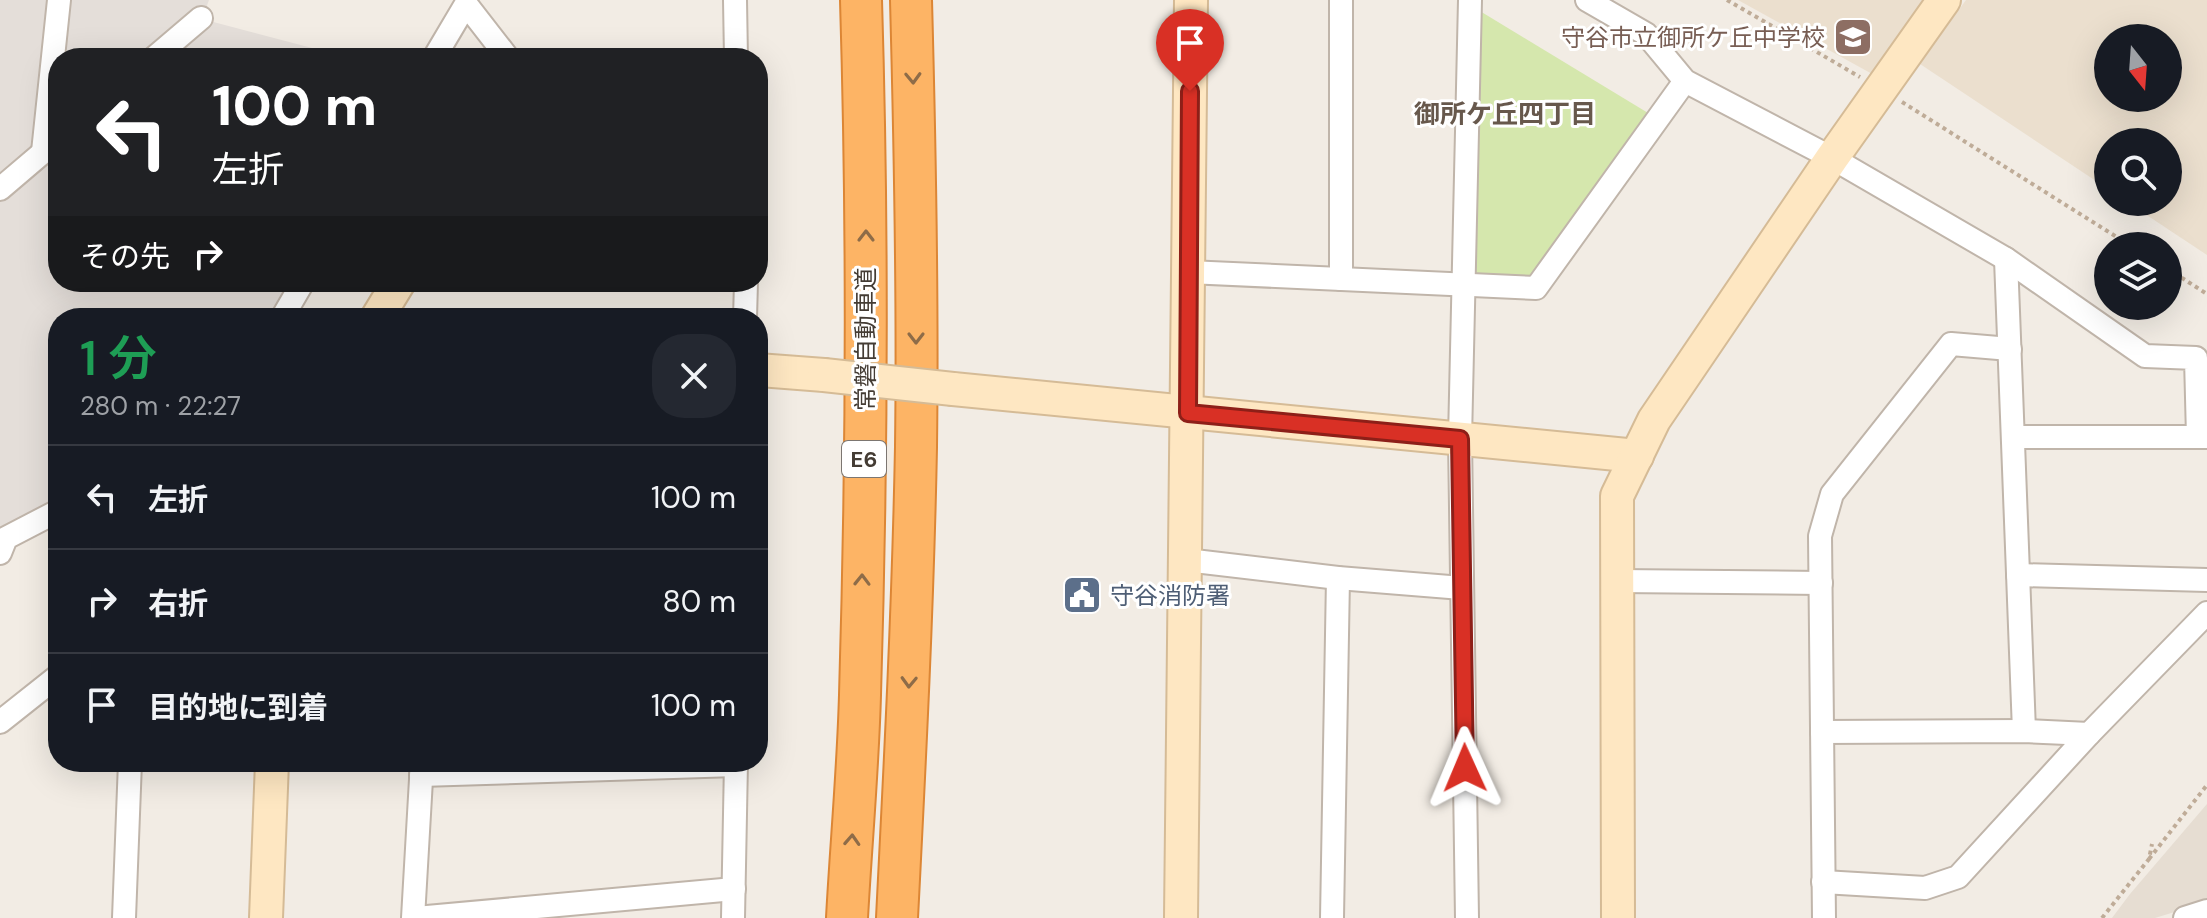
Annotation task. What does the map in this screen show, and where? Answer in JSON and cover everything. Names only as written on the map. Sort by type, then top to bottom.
[{"type":"highway","name":"常磐自動車道","points":[[847,918],[860,697],[864,476],[866,176],[861,0]]},
{"type":"highway","name":"E6","points":[[897,918],[916,445],[916,176],[911,0]]},
{"type":"street","points":[[56,48],[59,0]]},
{"type":"street","points":[[735,0],[736,48]]},
{"type":"street","points":[[1181,918],[1191,0]]},
{"type":"street","points":[[1341,0],[1341,279]]},
{"type":"street","points":[[1467,918],[1460,439],[1470,0]]},
{"type":"street","points":[[1587,0],[1646,34],[1685,81],[1832,158],[2006,259],[2145,356],[2196,358],[2202,437],[2013,437]]},
{"type":"street","points":[[1618,918],[1617,496],[1654,420],[1880,88],[1944,0]]},
{"type":"street","points":[[440,48],[466,4],[500,48]]},
{"type":"street","points":[[166,48],[201,18]]},
{"type":"street","points":[[1188,272],[1536,288],[1685,81]]},
{"type":"street","points":[[0,189],[48,148]]},
{"type":"street","points":[[2006,259],[2024,731]]},
{"type":"street","points":[[1824,918],[1820,536],[1832,494],[1951,344],[2010,349]]},
{"type":"street","points":[[768,371],[1637,456]]},
{"type":"street","points":[[0,553],[6,538],[48,516]]},
{"type":"street","points":[[1186,560],[1338,578],[1462,588]]},
{"type":"street","points":[[2018,575],[2207,580]]},
{"type":"street","points":[[1332,918],[1338,578]]},
{"type":"street","points":[[1618,581],[1821,583]]},
{"type":"street","points":[[1823,882],[1925,888],[1958,877],[2089,734],[2207,613]]},
{"type":"street","points":[[0,722],[48,684]]},
{"type":"street","points":[[1822,732],[2024,731],[2089,734]]},
{"type":"street","points":[[124,918],[130,772]]},
{"type":"street","points":[[266,918],[272,772]]},
{"type":"street","points":[[421,772],[415,918],[734,889]]},
{"type":"street","points":[[733,918],[736,772]]},
{"type":"street","points":[[2185,918],[2207,911]]},
{"type":"path","points":[[1727,0],[1880,88],[2109,232]]},
{"type":"path","points":[[2182,278],[2207,294]]},
{"type":"path","points":[[2102,918],[2207,785]]},
{"type":"path","points":[[2149,859],[2152,844]]},
{"type":"shaded area","points":[[0,0],[209,0],[202,19],[312,48],[48,48],[48,292],[289,292],[279,308],[48,308],[48,519],[0,543]]},
{"type":"shaded area","name":"守谷市立御所ケ丘中学校","points":[[1738,0],[1927,0],[1874,75]]},
{"type":"shaded area","points":[[1966,0],[2207,0],[2207,255],[2182,238],[2182,232],[2172,232],[2148,216],[2182,216],[2182,128],[2094,128],[2094,180],[1920,64]]},
{"type":"shaded area","points":[[2207,804],[2207,902],[2155,918],[2112,918],[2130,894]]},
{"type":"green space","points":[[1470,5],[1658,119],[1536,288],[1464,285]]},
{"type":"place","name":"守谷市立御所ケ丘中学校","points":[[1853,37]]},
{"type":"place","name":"守谷消防署","points":[[1082,595]]},
{"type":"district","name":"御所ケ丘四丁目","points":[[1505,114]]},
{"type":"route","points":[[1190,91],[1188,413],[1460,439],[1465,768]]}]
